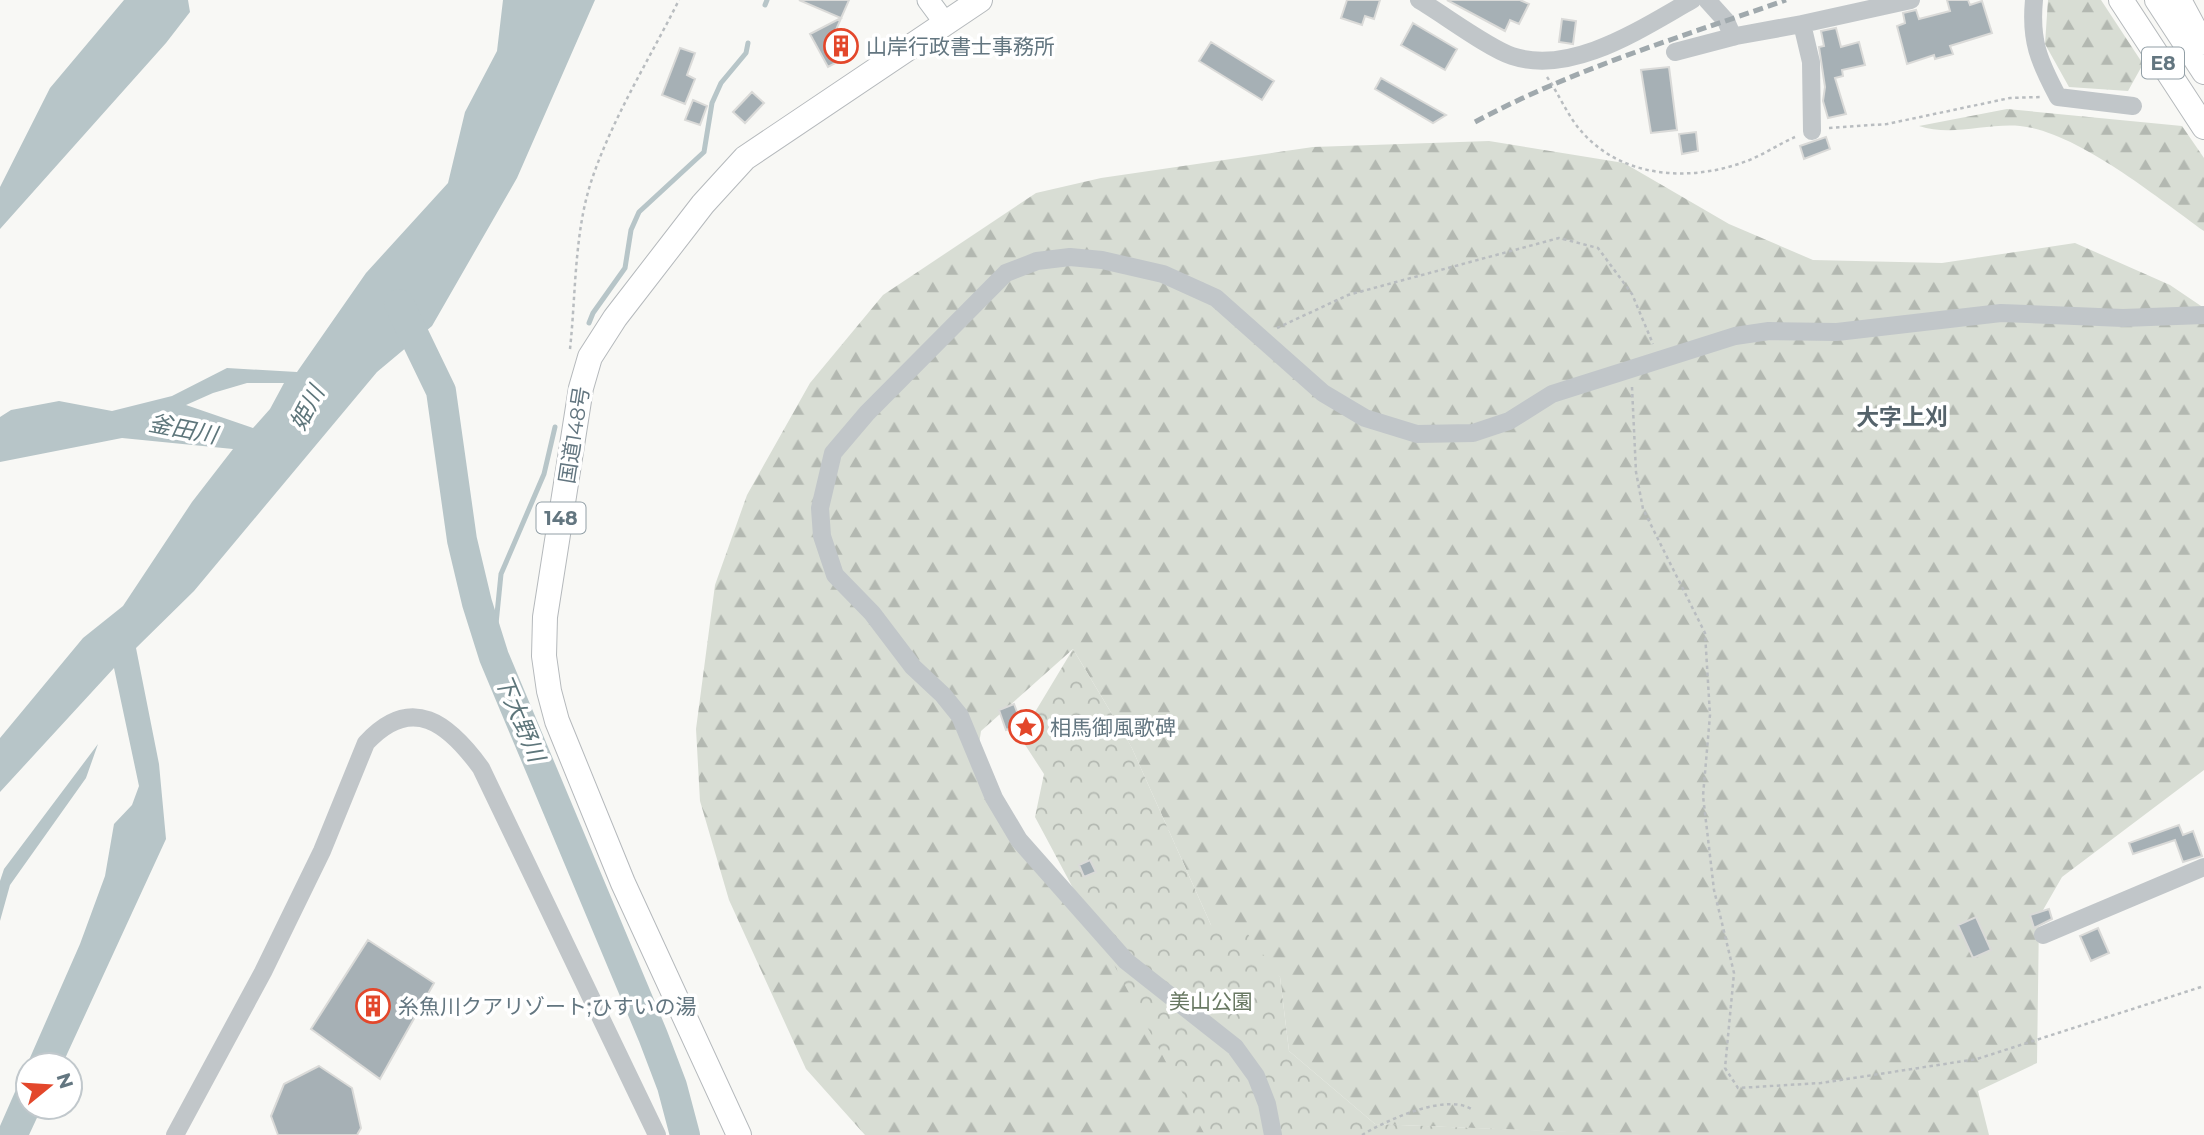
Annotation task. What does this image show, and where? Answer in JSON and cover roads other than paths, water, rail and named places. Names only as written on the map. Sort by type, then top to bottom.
[{"type":"highway","name":"国道148号","points":[[738,1135],[623,883],[557,721],[549,691],[544,656],[545,617],[581,388],[590,357],[615,318],[703,204],[745,158],[980,0]]},
{"type":"highway","name":"E8","points":[[2122,0],[2204,127]]},
{"type":"highway","name":"E8","points":[[2157,0],[2204,72]]},
{"type":"highway","points":[[2179,0],[2204,47]]},
{"type":"main road","points":[[928,0],[946,23]]},
{"type":"street","points":[[1419,0],[1511,56],[1536,59],[1569,57],[1595,51],[1692,0]]},
{"type":"street","points":[[1707,0],[1726,21],[1733,37]]},
{"type":"street","points":[[1675,52],[1733,37],[1911,0]]},
{"type":"street","points":[[2035,0],[2032,31],[2035,51],[2058,97],[2133,106]]},
{"type":"street","points":[[1802,24],[1811,62],[1811,131]]},
{"type":"street","points":[[1273,1135],[1267,1104],[1256,1076],[1236,1047],[1126,961],[1019,840],[994,798],[960,716],[943,695],[913,667],[872,613],[835,575],[822,536],[820,508],[833,453],[867,413],[920,363],[1006,273],[1037,261],[1070,257],[1102,260],[1163,274],[1216,298],[1323,393],[1365,418],[1417,434],[1473,433],[1509,421],[1552,394],[1632,366],[1735,335],[1769,331],[1837,332],[2001,313],[2123,318],[2204,315]]},
{"type":"street","points":[[175,1135],[293,911],[322,851],[366,743],[377,731],[395,720],[410,718],[429,719],[444,726],[460,740],[481,768],[657,1135]]},
{"type":"street","points":[[2043,935],[2204,867]]},
{"type":"water","points":[[124,0],[188,0],[190,12],[166,43],[0,229],[0,187],[50,88]]},
{"type":"water","points":[[503,0],[595,0],[517,178],[432,326],[377,372],[194,591],[136,648],[159,764],[166,839],[68,1051],[33,1051],[80,944],[105,876],[114,824],[132,805],[139,786],[114,668],[0,792],[0,738],[83,638],[123,606],[192,502],[233,449],[122,438],[0,462],[0,417],[11,410],[59,401],[112,411],[172,396],[227,368],[297,372],[366,273],[448,183],[465,112],[497,51]],"holes":[[[247,383],[284,383],[270,409],[253,428],[186,405],[213,393]]]},
{"type":"water","points":[[98,744],[86,778],[10,885],[0,921],[0,881],[4,869]]},
{"type":"water","points":[[14,1094],[14,1121],[36,1121],[29,1135],[0,1135],[0,1126]]},
{"type":"waterway","points":[[765,5],[767,0]]},
{"type":"waterway","points":[[589,323],[593,313],[625,268],[631,230],[639,212],[704,152],[712,103],[721,83],[746,53],[748,43]]},
{"type":"waterway","name":"下大野川","points":[[399,304],[441,391],[462,540],[477,603],[494,657],[653,1036],[672,1086],[685,1135]]},
{"type":"waterway","points":[[493,654],[501,574],[544,474],[555,427]]},
{"type":"railway","points":[[1475,122],[1589,70],[1786,0]]},
{"type":"place","name":"山岸行政書士事務所","points":[[841,46]]},
{"type":"place","name":"相馬御風歌碑","points":[[1026,727]]},
{"type":"place","name":"糸魚川クアリゾート;ひすいの湯","points":[[373,1006]]},
{"type":"district","name":"大字上刈","points":[[1902,417]]},
{"type":"water label","name":"姫川","points":[[307,408]]},
{"type":"water label","name":"釜田川","points":[[183,429]]},
{"type":"park label","name":"美山公園","points":[[1211,1001]]}]
